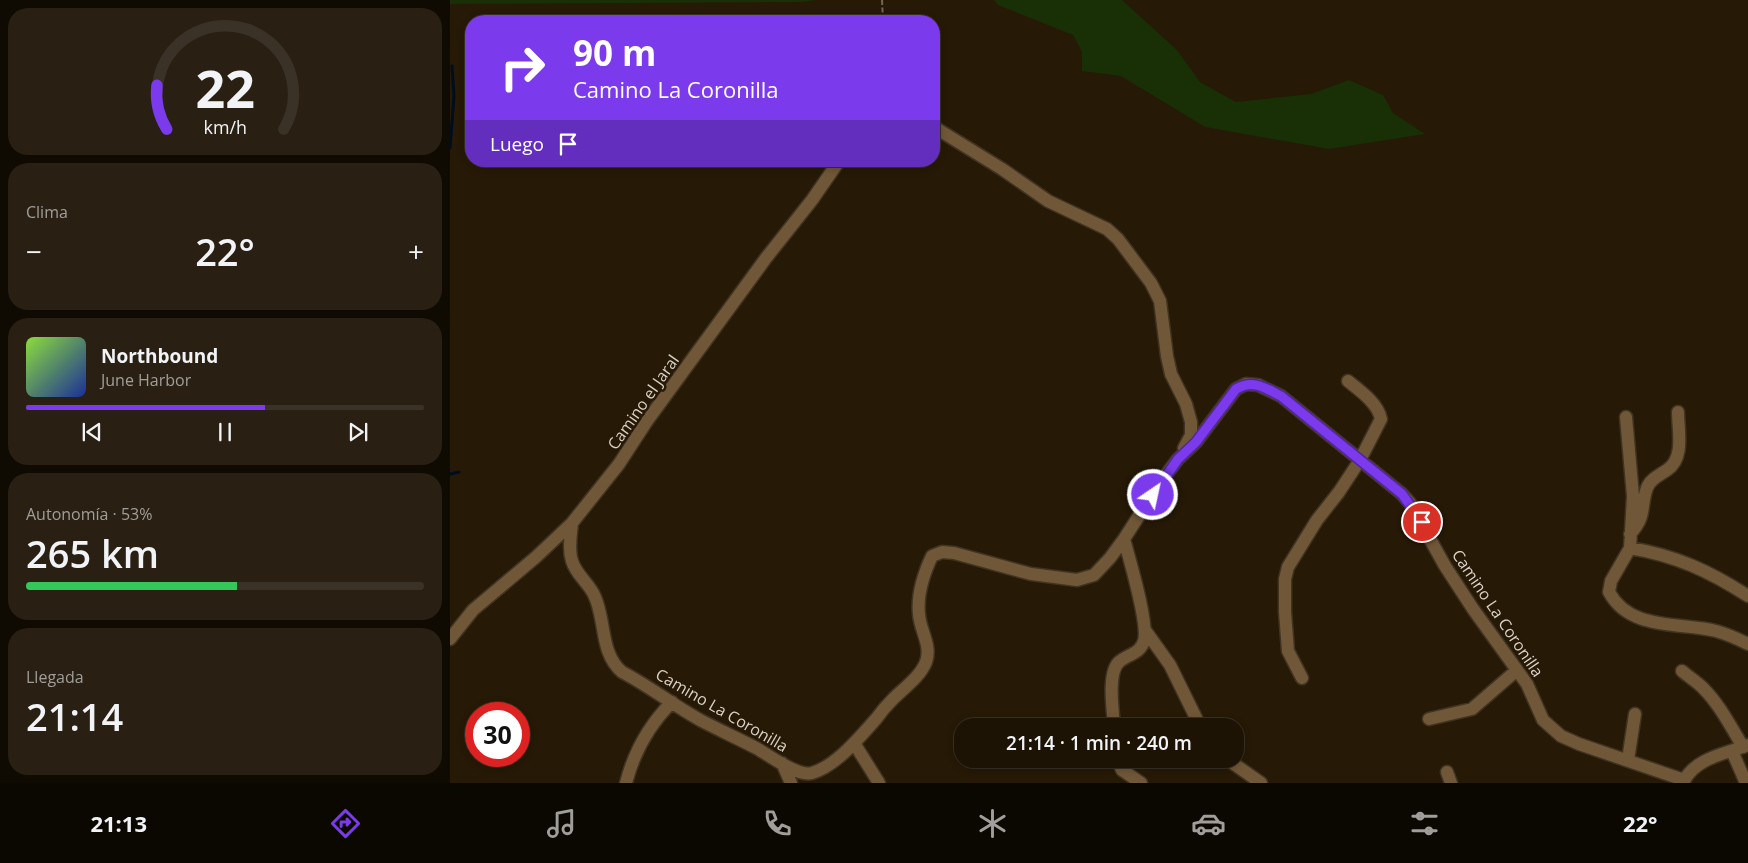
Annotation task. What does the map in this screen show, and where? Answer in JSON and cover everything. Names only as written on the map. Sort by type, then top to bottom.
[{"type":"street","points":[[940,131],[1008,173],[1048,201],[1107,229],[1118,239],[1151,283],[1160,302],[1171,374],[1186,404],[1191,422],[1191,435],[1178,459]]},
{"type":"street","name":"Camino el Jaral","points":[[450,639],[473,610],[536,557],[572,523],[619,464],[647,421],[835,167]]},
{"type":"street","points":[[1302,678],[1288,651],[1285,580],[1288,567],[1317,520],[1339,492],[1360,460],[1381,419],[1380,414],[1370,402],[1348,381]]},
{"type":"street","name":"Camino La Coronilla","points":[[572,523],[570,550],[572,563],[595,595],[602,619],[607,650],[615,665],[622,672],[699,719],[782,763],[805,773],[812,773],[831,762],[854,743],[919,674],[926,663],[928,648],[919,616],[919,606],[924,576],[932,556],[942,552],[954,553],[1031,574],[1077,580],[1094,575],[1124,539],[1162,480],[1178,459],[1196,442],[1236,389],[1246,384],[1258,385],[1281,396],[1402,494],[1410,504],[1445,566],[1473,609],[1527,684],[1543,720],[1561,736],[1683,782]]},
{"type":"street","points":[[1630,534],[1641,519],[1647,487],[1676,461],[1679,453],[1678,412]]},
{"type":"street","points":[[1626,417],[1633,496],[1630,548],[1611,581],[1609,592],[1615,603],[1640,619],[1716,631],[1748,644]]},
{"type":"street","points":[[1114,718],[1112,687],[1114,670],[1118,663],[1137,652],[1145,638],[1139,596],[1124,539]]},
{"type":"street","points":[[1630,548],[1670,556],[1686,562],[1724,581],[1748,596]]},
{"type":"street","points":[[1144,630],[1170,665],[1196,718]]},
{"type":"street","points":[[1428,719],[1472,709],[1517,670]]},
{"type":"street","points":[[1682,672],[1709,695],[1729,723],[1741,748],[1746,783]]},
{"type":"street","points":[[626,783],[629,769],[648,731],[672,702]]},
{"type":"street","points":[[1628,760],[1635,714]]},
{"type":"street","points":[[854,743],[879,783]]},
{"type":"street","points":[[1683,782],[1695,767],[1706,760],[1741,748]]},
{"type":"street","points":[[782,763],[791,783]]},
{"type":"street","points":[[1121,768],[1141,783]]},
{"type":"street","points":[[1240,768],[1261,783]]},
{"type":"path","points":[[882,0],[883,15]]},
{"type":"green space","points":[[450,0],[815,0],[804,2],[450,4]]},
{"type":"green space","points":[[994,0],[1122,0],[1177,50],[1200,82],[1236,102],[1311,94],[1349,80],[1383,95],[1393,113],[1425,134],[1329,149],[1205,127],[1121,76],[1082,71],[1082,52],[1073,35],[998,5]]},
{"type":"waterway","points":[[450,148],[454,96],[452,66]]},
{"type":"waterway","points":[[450,474],[459,472]]},
{"type":"route","points":[[1153,495],[1178,459],[1196,442],[1236,389],[1246,384],[1258,385],[1281,396],[1402,494],[1422,522]]}]
